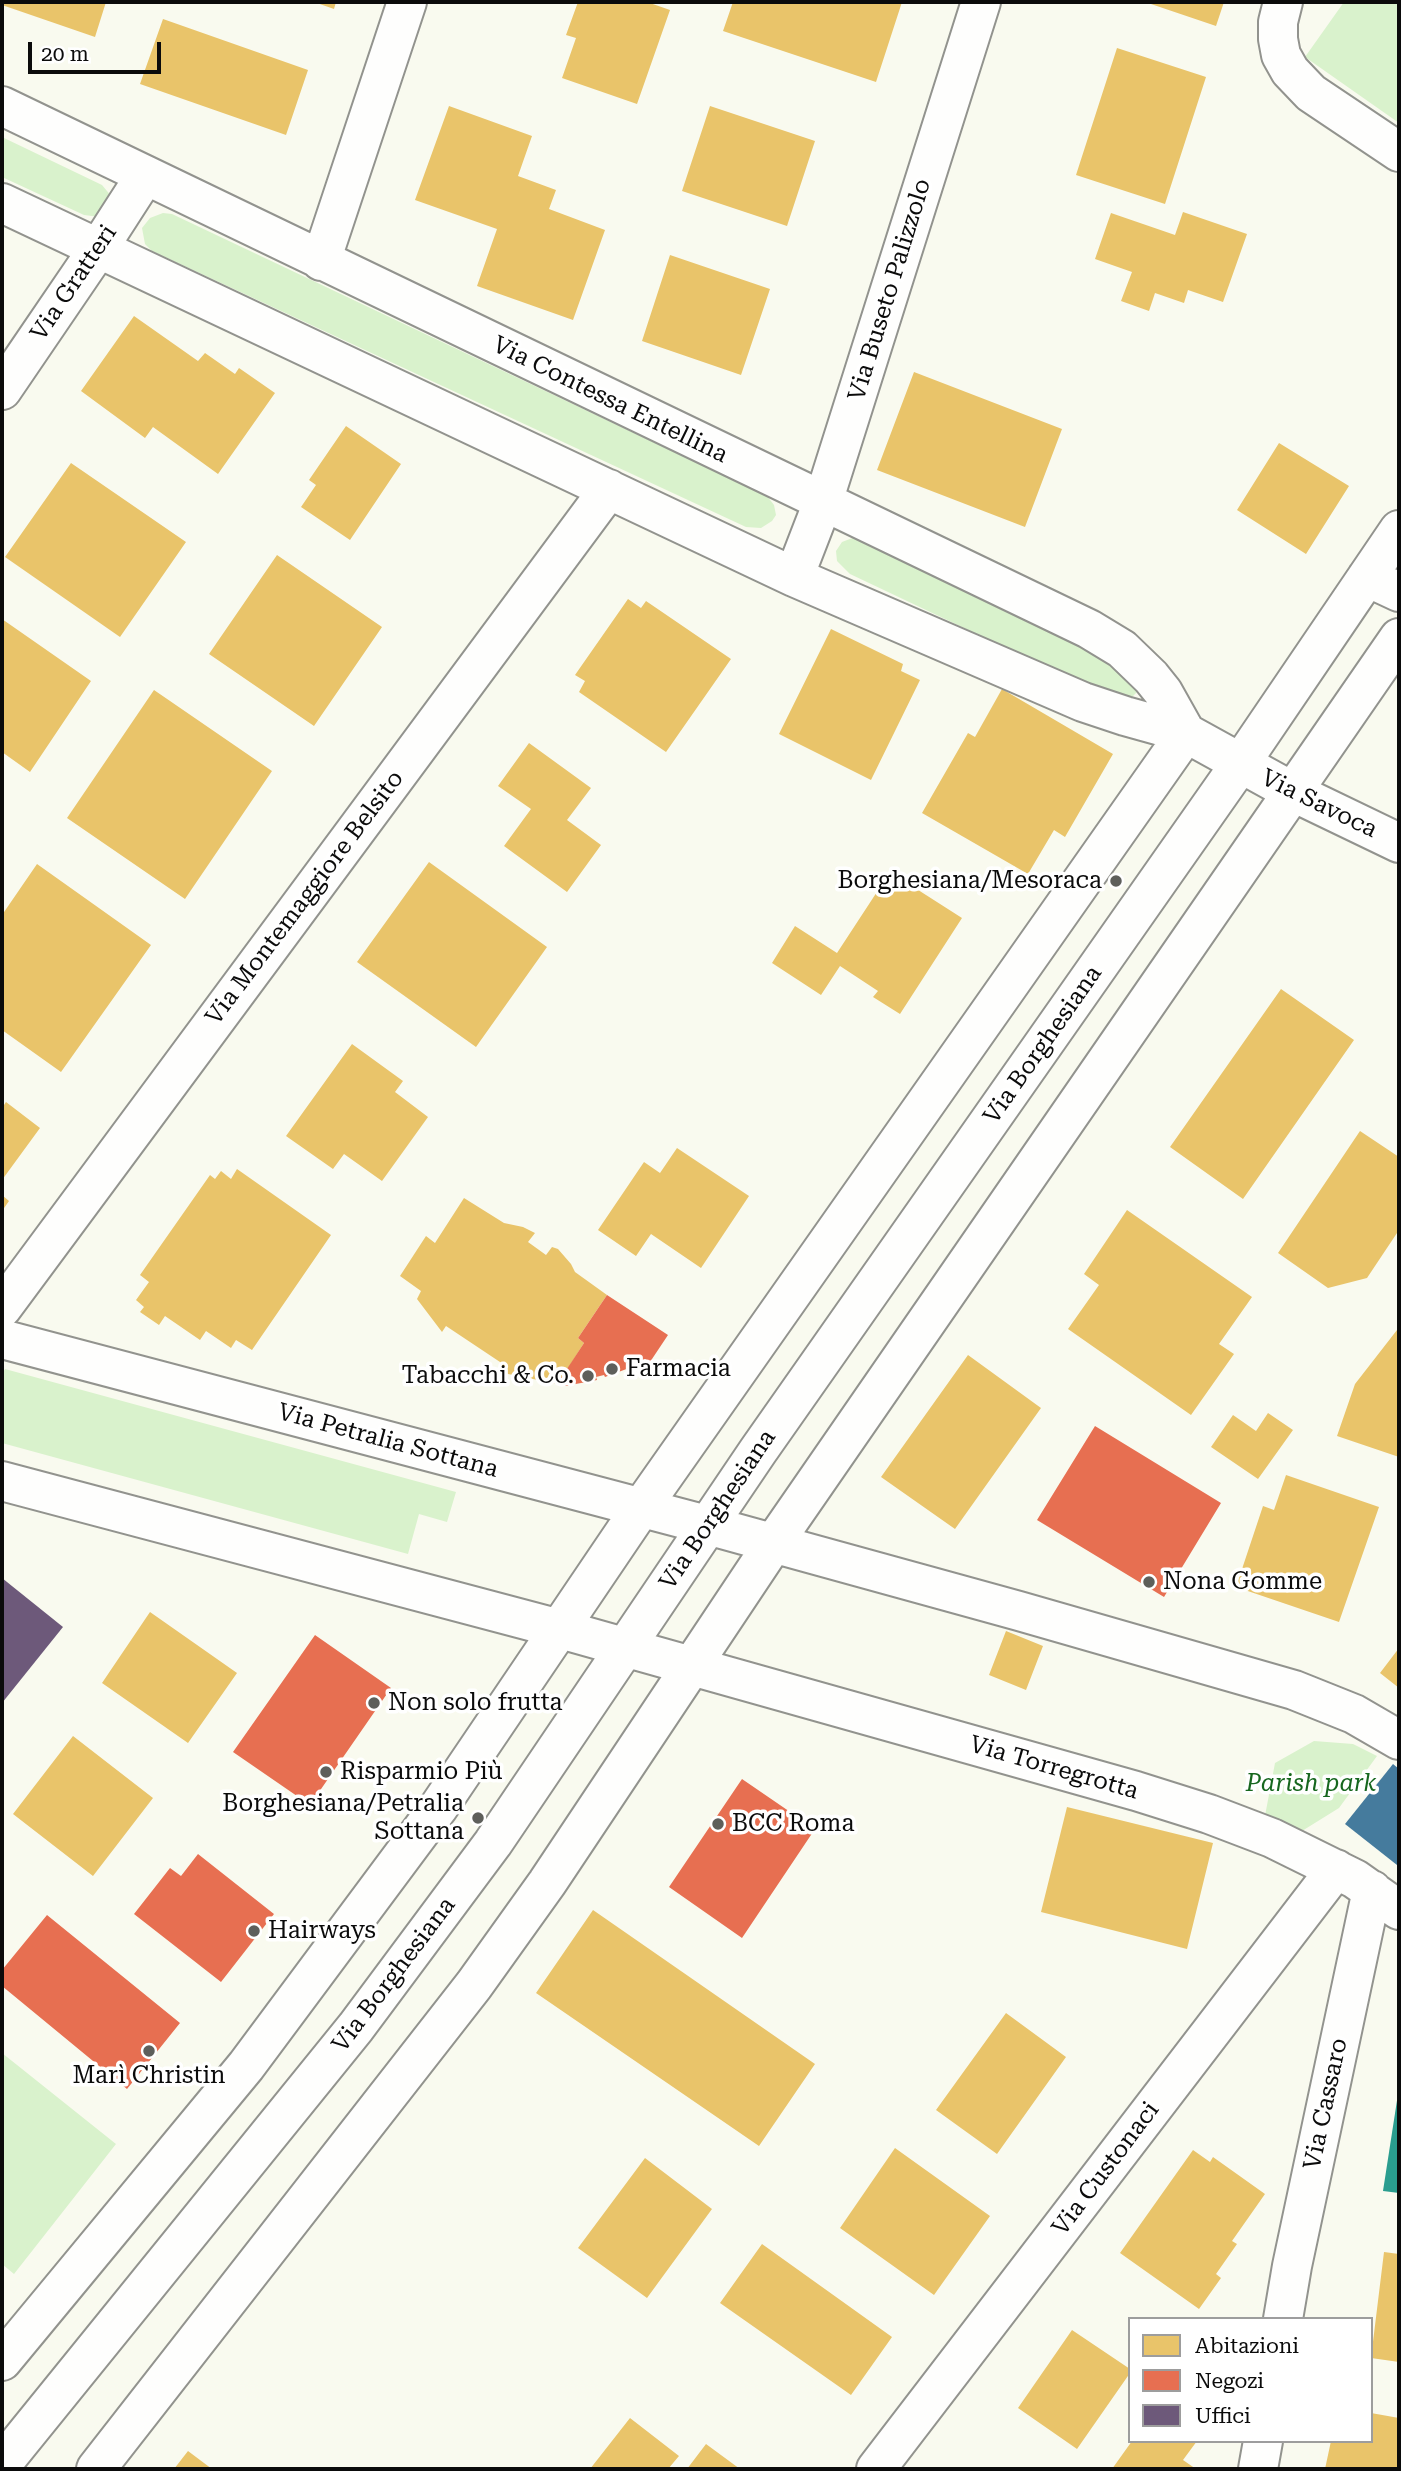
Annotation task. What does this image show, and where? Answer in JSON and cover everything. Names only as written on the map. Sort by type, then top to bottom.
[{"type":"street","points":[[321,261],[407,2]]},
{"type":"street","name":"Via Buseto Palizzolo","points":[[794,577],[823,502],[981,2]]},
{"type":"street","points":[[1283,2],[1278,22],[1278,39],[1281,55],[1290,71],[1311,93],[1399,152]]},
{"type":"street","name":"Via Contessa Entellina","points":[[2,106],[1104,638],[1122,649],[1151,677],[1163,692],[1186,733]]},
{"type":"street","name":"Via Gratteri","points":[[2,390],[99,249],[145,176]]},
{"type":"street","points":[[2,203],[794,577],[1083,702],[1186,733],[1240,764]]},
{"type":"street","name":"Via Montemaggiore Belsito","points":[[2,1308],[609,489]]},
{"type":"street","name":"Via Borghesiana","points":[[2,2464],[356,2027],[493,1843],[707,1525],[1240,764],[1383,584],[1399,530]]},
{"type":"street","points":[[96,2469],[474,1985],[554,1872],[773,1544],[1399,638]]},
{"type":"street","points":[[2,2361],[246,2066],[439,1808],[640,1508],[1186,733]]},
{"type":"street","name":"Via Savoca","points":[[1240,764],[1399,844]]},
{"type":"street","name":"Via Petralia Sottana","points":[[2,1339],[773,1544]]},
{"type":"street","points":[[2,1481],[692,1666]]},
{"type":"street","points":[[773,1544],[1293,1690],[1354,1714],[1399,1740]]},
{"type":"street","name":"Via Torregrotta","points":[[692,1666],[1209,1814],[1272,1838],[1336,1869],[1386,1900]]},
{"type":"street","name":"Via Custonaci","points":[[876,2469],[1336,1869]]},
{"type":"street","name":"Via Cassaro","points":[[1283,2317],[1292,2266],[1386,1900]]},
{"type":"street","points":[[1258,2469],[1263,2443]]},
{"type":"green space","points":[[1344,2],[1399,2],[1399,123],[1305,57]]},
{"type":"green space","points":[[2,137],[102,185],[112,197],[100,217],[84,215],[2,177]]},
{"type":"green space","points":[[163,213],[172,214],[767,496],[774,505],[776,515],[761,528],[746,527],[152,251],[145,244],[142,228],[150,218]]},
{"type":"green space","points":[[855,537],[1127,664],[1139,690],[1129,700],[1114,699],[850,574],[837,561],[836,551],[842,542]]},
{"type":"green space","points":[[5,1369],[456,1492],[447,1522],[419,1514],[408,1554],[2,1443],[2,1374]]},
{"type":"green space","name":"Parish park","points":[[1314,1741],[1353,1744],[1377,1756],[1339,1808],[1302,1831],[1264,1821],[1275,1763]]},
{"type":"green space","points":[[2,2053],[116,2144],[14,2274],[2,2264]]},
{"type":"building: Abitazioni","points":[[2,2],[106,2],[95,37],[2,5]]},
{"type":"building: Abitazioni","points":[[314,2],[336,2],[334,9]]},
{"type":"building: Abitazioni","points":[[578,2],[647,2],[670,10],[637,104],[562,78],[576,38],[566,35]]},
{"type":"building: Abitazioni","points":[[733,2],[902,2],[876,82],[723,31]]},
{"type":"building: Abitazioni","points":[[1145,2],[1224,2],[1216,26]]},
{"type":"building: Abitazioni","points":[[163,19],[308,70],[286,135],[140,84]]},
{"type":"building: Abitazioni","points":[[1117,48],[1206,77],[1165,204],[1076,175]]},
{"type":"building: Abitazioni","points":[[449,106],[532,136],[518,176],[556,190],[549,209],[605,230],[573,320],[477,286],[497,229],[415,200]]},
{"type":"building: Abitazioni","points":[[710,106],[815,141],[787,226],[682,191]]},
{"type":"building: Abitazioni","points":[[1183,212],[1247,234],[1223,302],[1188,290],[1184,303],[1155,293],[1149,311],[1121,301],[1132,272],[1095,259],[1111,213],[1175,235]]},
{"type":"building: Abitazioni","points":[[670,255],[770,289],[741,375],[642,341]]},
{"type":"building: Abitazioni","points":[[134,316],[198,361],[205,353],[235,374],[239,368],[275,393],[218,474],[153,427],[145,438],[81,391]]},
{"type":"building: Abitazioni","points":[[914,372],[1062,429],[1025,527],[877,470]]},
{"type":"building: Abitazioni","points":[[346,426],[401,464],[350,540],[301,507],[316,485],[309,480]]},
{"type":"building: Abitazioni","points":[[1279,443],[1349,486],[1306,554],[1237,510]]},
{"type":"building: Abitazioni","points":[[71,463],[186,542],[120,637],[5,557]]},
{"type":"building: Abitazioni","points":[[277,555],[382,627],[314,726],[209,654]]},
{"type":"building: Abitazioni","points":[[628,599],[641,608],[646,601],[731,659],[666,752],[579,692],[585,681],[575,675]]},
{"type":"building: Abitazioni","points":[[2,619],[91,681],[30,772],[2,752]]},
{"type":"building: Abitazioni","points":[[831,629],[903,664],[901,671],[920,680],[871,780],[779,734]]},
{"type":"building: Abitazioni","points":[[1002,689],[1113,754],[1065,837],[1054,830],[1028,874],[922,813],[968,733],[975,737]]},
{"type":"building: Abitazioni","points":[[154,690],[272,771],[185,899],[67,818]]},
{"type":"building: Abitazioni","points":[[529,743],[591,788],[567,820],[601,845],[567,892],[504,846],[531,809],[498,786]]},
{"type":"building: Abitazioni","points":[[429,862],[547,947],[476,1047],[357,962]]},
{"type":"building: Abitazioni","points":[[37,864],[151,945],[61,1072],[2,1030],[2,915]]},
{"type":"building: Abitazioni","points":[[890,872],[962,918],[900,1014],[873,997],[878,991],[840,966],[821,995],[772,963],[795,926],[837,953]]},
{"type":"building: Abitazioni","points":[[1281,989],[1354,1040],[1243,1199],[1170,1147]]},
{"type":"building: Abitazioni","points":[[352,1044],[403,1081],[395,1092],[428,1117],[382,1181],[344,1154],[333,1169],[286,1136]]},
{"type":"building: Abitazioni","points":[[6,1102],[40,1128],[2,1180],[2,1108]]},
{"type":"building: Abitazioni","points":[[1360,1131],[1399,1157],[1399,1230],[1367,1278],[1328,1288],[1278,1253]]},
{"type":"building: Abitazioni","points":[[677,1148],[749,1196],[701,1268],[651,1234],[636,1256],[598,1230],[644,1162],[660,1173]]},
{"type":"building: Abitazioni","points":[[237,1169],[331,1235],[252,1350],[236,1340],[231,1348],[206,1331],[200,1340],[165,1316],[159,1325],[140,1312],[144,1307],[136,1300],[149,1282],[140,1275],[210,1175],[215,1179],[221,1171],[231,1179]]},
{"type":"building: Abitazioni","points":[[2,1195],[9,1201],[2,1211]]},
{"type":"building: Abitazioni","points":[[464,1198],[504,1223],[535,1233],[528,1242],[546,1255],[552,1247],[558,1249],[575,1272],[607,1295],[578,1338],[584,1343],[558,1384],[498,1372],[503,1364],[446,1326],[442,1332],[417,1299],[421,1291],[400,1276],[426,1236],[435,1243]]},
{"type":"building: Abitazioni","points":[[1127,1210],[1252,1297],[1219,1344],[1234,1354],[1191,1415],[1068,1329],[1099,1285],[1084,1274]]},
{"type":"building: Abitazioni","points":[[1397,1330],[1399,1457],[1337,1436],[1355,1384]]},
{"type":"building: Abitazioni","points":[[968,1355],[1041,1408],[955,1529],[881,1477]]},
{"type":"building: Abitazioni","points":[[1268,1413],[1293,1430],[1258,1479],[1211,1447],[1233,1415],[1256,1431]]},
{"type":"building: Abitazioni","points":[[1286,1475],[1379,1507],[1339,1622],[1236,1587],[1263,1506],[1274,1510]]},
{"type":"building: Abitazioni","points":[[150,1612],[237,1673],[188,1743],[102,1683]]},
{"type":"building: Abitazioni","points":[[1006,1631],[1043,1646],[1026,1690],[989,1675]]},
{"type":"building: Abitazioni","points":[[1399,1648],[1399,1688],[1380,1673]]},
{"type":"building: Abitazioni","points":[[73,1736],[153,1798],[93,1876],[13,1814]]},
{"type":"building: Abitazioni","points":[[1067,1807],[1213,1843],[1187,1949],[1041,1912]]},
{"type":"building: Abitazioni","points":[[593,1910],[815,2064],[759,2146],[536,1993]]},
{"type":"building: Abitazioni","points":[[1006,2013],[1066,2057],[997,2154],[936,2110]]},
{"type":"building: Abitazioni","points":[[895,2148],[990,2216],[934,2295],[840,2228]]},
{"type":"building: Abitazioni","points":[[1193,2150],[1210,2162],[1213,2157],[1265,2194],[1232,2241],[1237,2244],[1216,2274],[1221,2278],[1199,2309],[1120,2253]]},
{"type":"building: Abitazioni","points":[[645,2158],[712,2209],[647,2298],[578,2248]]},
{"type":"building: Abitazioni","points":[[762,2244],[892,2337],[851,2395],[720,2303]]},
{"type":"building: Abitazioni","points":[[1384,2252],[1399,2254],[1399,2362],[1373,2358]]},
{"type":"building: Abitazioni","points":[[1072,2330],[1128,2368],[1128,2376],[1077,2449],[1018,2408]]},
{"type":"building: Abitazioni","points":[[1373,2413],[1399,2418],[1399,2469],[1325,2469],[1331,2443],[1373,2443]]},
{"type":"building: Abitazioni","points":[[630,2418],[679,2456],[668,2469],[590,2469]]},
{"type":"building: Abitazioni","points":[[1131,2443],[1196,2443],[1183,2460],[1196,2469],[1112,2469]]},
{"type":"building: Abitazioni","points":[[706,2444],[740,2469],[687,2469]]},
{"type":"building: Abitazioni","points":[[188,2451],[212,2469],[174,2469]]},
{"type":"building: Negozi","points":[[607,1295],[668,1335],[650,1362],[645,1359],[639,1361],[640,1364],[605,1377],[596,1377],[597,1380],[565,1386],[559,1381],[584,1343],[578,1338]]},
{"type":"building: Negozi","points":[[1095,1426],[1221,1503],[1164,1597],[1037,1520]]},
{"type":"building: Negozi","points":[[315,1635],[391,1688],[310,1805],[233,1752]]},
{"type":"building: Negozi","points":[[742,1779],[815,1829],[742,1938],[669,1887]]},
{"type":"building: Negozi","points":[[198,1854],[274,1914],[221,1982],[134,1914],[170,1868],[181,1876]]},
{"type":"building: Negozi","points":[[47,1915],[180,2023],[127,2089],[2,1986],[2,1970]]},
{"type":"building: Uffici","points":[[2,1578],[63,1627],[2,1703]]},
{"type":"building: Scuole","points":[[1399,2094],[1399,2193],[1383,2191]]},
{"type":"building: Pubblico","points":[[1393,1764],[1399,1769],[1397,1865],[1345,1824]]},
{"type":"place","name":"Borghesiana/Mesoraca","points":[[1116,881]]},
{"type":"place","name":"Farmacia","points":[[612,1369]]},
{"type":"place","name":"Tabacchi & Co.","points":[[588,1376]]},
{"type":"place","name":"Nona Gomme","points":[[1149,1582]]},
{"type":"place","name":"Non solo frutta","points":[[374,1703]]},
{"type":"place","name":"Risparmio Più","points":[[326,1772]]},
{"type":"place","name":"Borghesiana/Petralia Sottana","points":[[478,1818]]},
{"type":"place","name":"BCC Roma","points":[[718,1824]]},
{"type":"place","name":"Hairways","points":[[254,1931]]},
{"type":"place","name":"Marì Christin","points":[[149,2051]]}]
